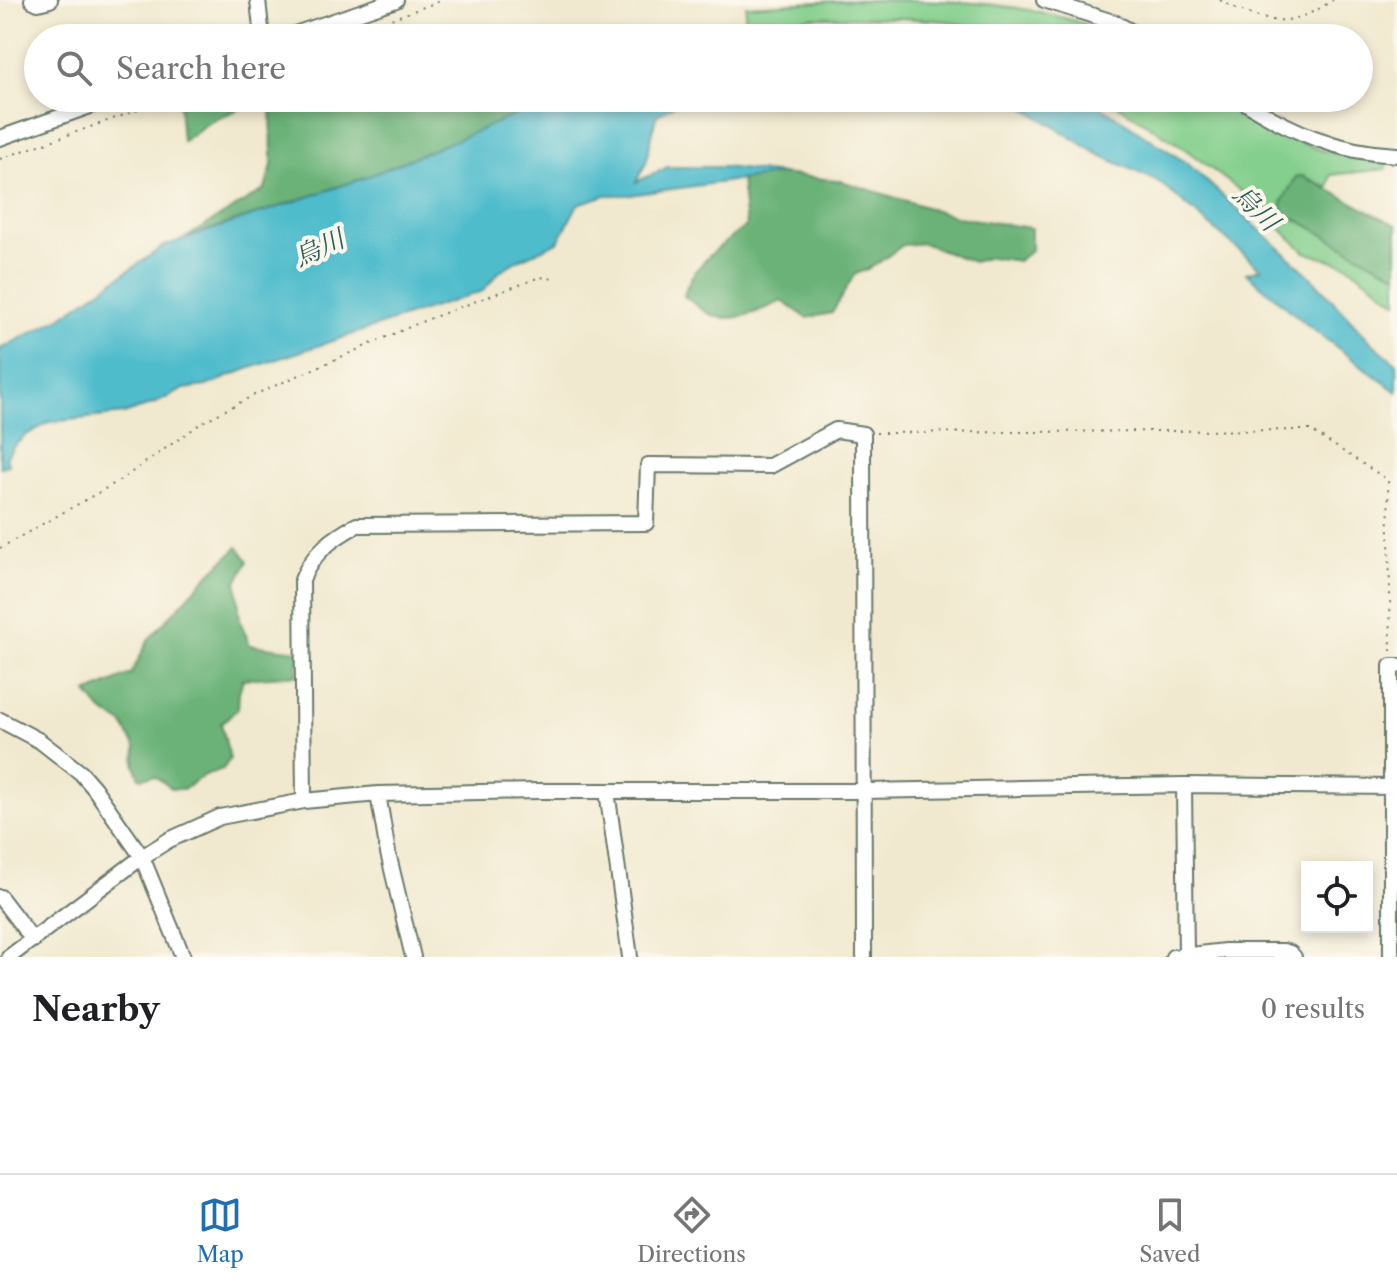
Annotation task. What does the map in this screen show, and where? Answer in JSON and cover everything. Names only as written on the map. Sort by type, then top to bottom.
[{"type":"street","points":[[32,0],[38,3],[50,0]]},
{"type":"street","points":[[258,0],[261,24]]},
{"type":"street","points":[[325,24],[396,0]]},
{"type":"street","points":[[1044,0],[1059,2],[1118,24]]},
{"type":"street","points":[[0,138],[73,112]]},
{"type":"street","points":[[1261,112],[1282,125],[1328,144],[1397,155]]},
{"type":"street","points":[[304,801],[302,580],[308,565],[332,540],[357,525],[646,523],[648,465],[770,466],[836,430],[863,434],[864,957]]},
{"type":"street","points":[[1391,957],[1394,666]]},
{"type":"street","points":[[0,720],[40,741],[81,773],[94,788],[142,857],[183,957]]},
{"type":"street","points":[[9,957],[169,840],[220,817],[304,801],[378,794],[607,791],[865,791],[1184,785],[1394,787]]},
{"type":"street","points":[[1184,785],[1186,956]]},
{"type":"street","points":[[607,791],[630,957]]},
{"type":"street","points":[[378,794],[388,853],[413,957]]},
{"type":"street","points":[[0,897],[33,940]]},
{"type":"street","points":[[1173,957],[1283,951],[1294,957]]},
{"type":"path","points":[[377,24],[443,0]]},
{"type":"path","points":[[1220,0],[1263,21],[1296,18],[1318,10],[1333,0]]},
{"type":"path","points":[[0,159],[133,112]]},
{"type":"path","points":[[0,548],[119,481],[203,422],[270,387],[421,322],[540,277],[555,279]]},
{"type":"path","points":[[863,434],[1310,430],[1388,480],[1394,666]]},
{"type":"green space","points":[[858,0],[959,2],[1025,9],[1086,24],[958,24],[901,18],[814,17],[769,24],[744,24],[746,6]]},
{"type":"green space","points":[[180,112],[232,112],[211,121],[182,142]]},
{"type":"green space","points":[[271,112],[522,112],[367,177],[185,238],[265,189],[272,165]]},
{"type":"green space","points":[[1128,112],[1247,112],[1302,143],[1324,151],[1387,161],[1386,169],[1331,175],[1329,188],[1303,176],[1284,213],[1397,274],[1397,302],[1347,265],[1305,252],[1246,195],[1185,149]]},
{"type":"green space","points":[[782,174],[841,181],[958,217],[1031,228],[1031,250],[1018,261],[990,257],[973,262],[923,243],[903,245],[874,266],[854,275],[832,313],[807,318],[782,301],[739,317],[708,313],[684,296],[687,285],[700,266],[746,226],[741,179]]},
{"type":"green space","points":[[1302,176],[1397,225],[1397,274],[1283,213],[1282,202],[1296,177]]},
{"type":"green space","points":[[238,547],[248,561],[237,582],[240,621],[250,645],[300,651],[297,675],[243,679],[238,709],[221,723],[230,759],[223,769],[205,775],[183,789],[172,789],[155,776],[140,778],[135,765],[136,748],[123,724],[102,711],[87,693],[131,674],[149,639]]},
{"type":"water","name":"烏川","points":[[523,112],[662,112],[656,116],[646,163],[636,182],[668,167],[724,167],[782,174],[629,195],[606,195],[578,204],[558,242],[500,271],[483,291],[245,370],[206,386],[184,389],[124,414],[50,422],[26,435],[6,458],[9,465],[0,467],[0,349],[60,318],[164,246],[367,177]]},
{"type":"water","points":[[1031,112],[1109,112],[1188,164],[1310,276],[1371,342],[1397,364],[1397,392],[1311,328],[1246,273],[1261,269],[1159,182],[1098,154]]}]
